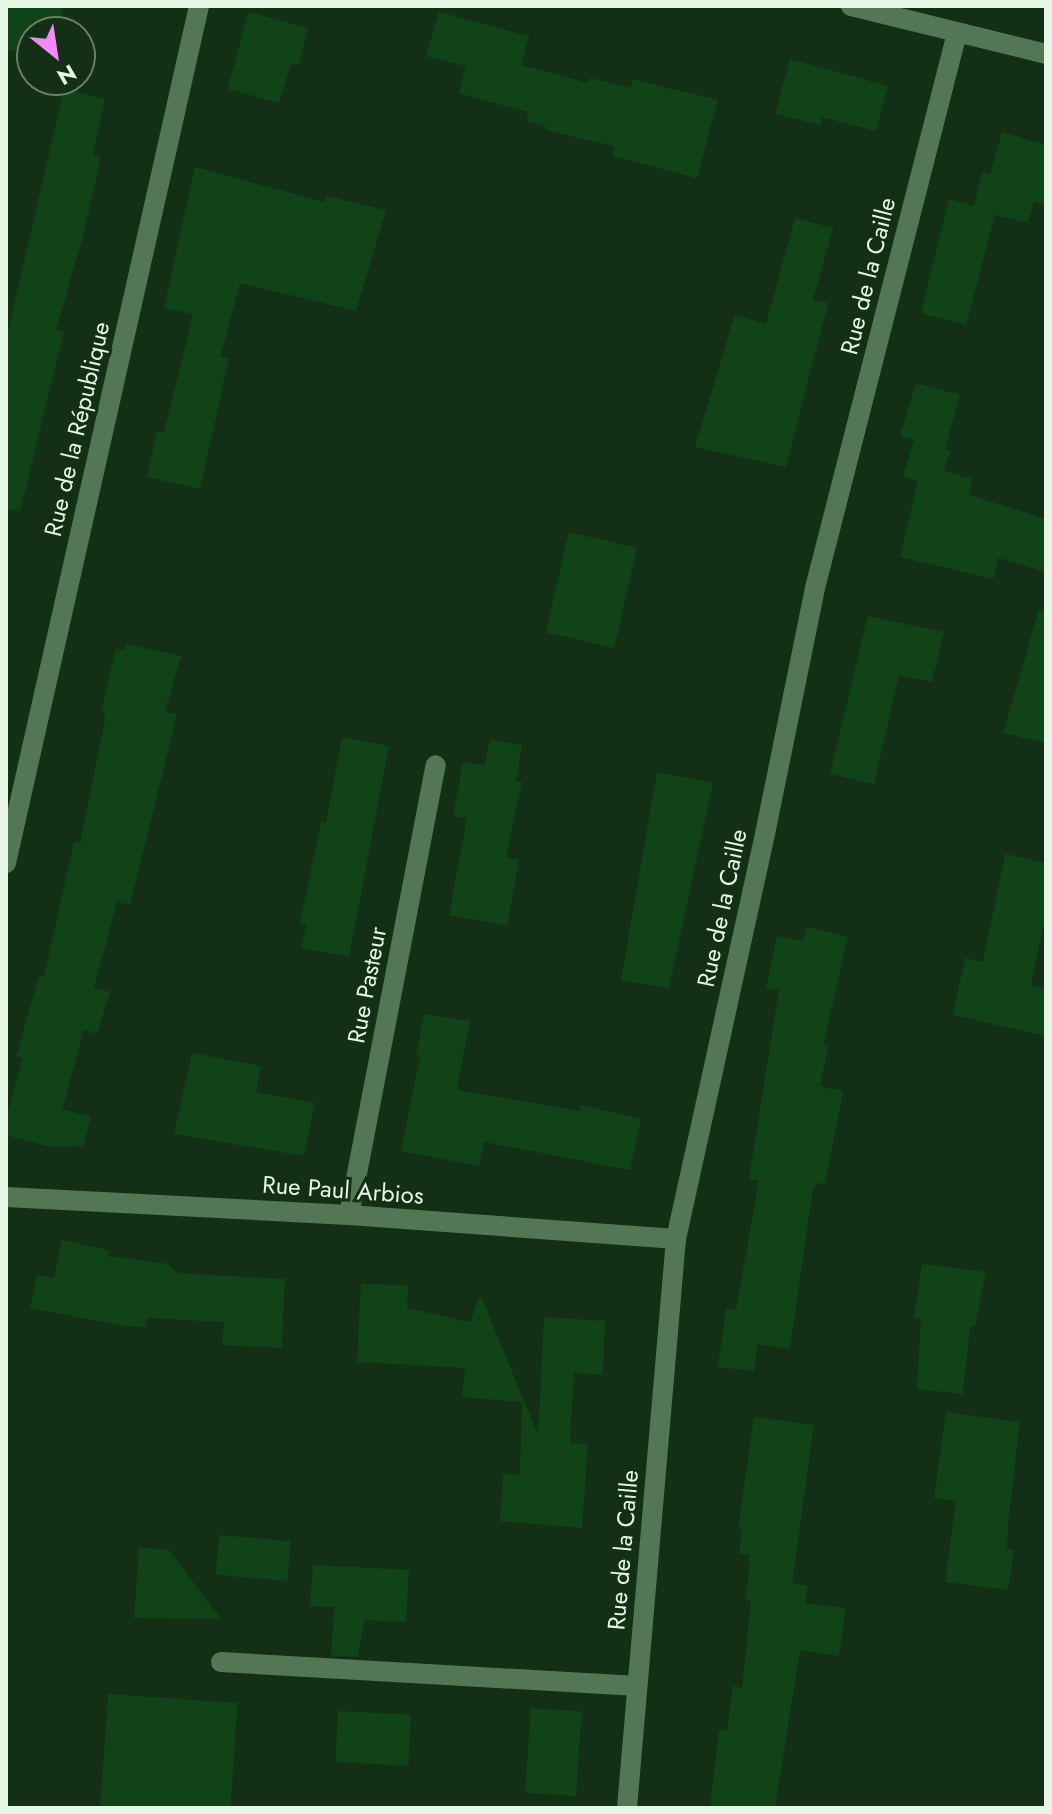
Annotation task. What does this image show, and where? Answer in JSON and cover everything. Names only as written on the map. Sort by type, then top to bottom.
[{"type":"street","name":"Rue de la République","points":[[6,863],[199,6]]},
{"type":"street","points":[[851,6],[1046,54]]},
{"type":"street","name":"Rue de la Caille","points":[[627,1808],[676,1239],[765,834],[815,588],[957,33]]},
{"type":"street","name":"Rue Pasteur","points":[[349,1215],[436,765]]},
{"type":"street","name":"Rue Paul Arbios","points":[[6,1197],[349,1215],[676,1239]]},
{"type":"street","points":[[221,1662],[637,1686]]},
{"type":"building","points":[[6,6],[63,6],[61,16],[16,16],[16,51],[6,49]]},
{"type":"building","points":[[248,12],[308,28],[299,65],[291,64],[279,103],[228,89]]},
{"type":"building","points":[[439,12],[529,36],[521,65],[588,83],[590,78],[631,88],[633,79],[718,100],[697,178],[612,156],[615,147],[546,130],[545,126],[526,121],[529,112],[459,94],[466,66],[426,56]]},
{"type":"building","points":[[790,59],[888,86],[876,131],[822,117],[820,125],[775,114]]},
{"type":"building","points":[[62,96],[105,99],[93,155],[101,157],[84,232],[56,330],[64,332],[20,511],[6,509],[6,340]]},
{"type":"building","points":[[1002,132],[1046,145],[1046,205],[1034,202],[1028,223],[995,215],[966,325],[921,313],[949,199],[974,206],[982,173],[990,175]]},
{"type":"building","points":[[195,167],[324,202],[326,196],[386,210],[356,311],[240,283],[220,357],[229,359],[200,489],[147,477],[157,431],[164,433],[193,314],[164,308]]},
{"type":"building","points":[[795,218],[833,228],[813,300],[828,303],[786,467],[695,447],[735,315],[766,324]]},
{"type":"building","points":[[916,383],[960,395],[945,449],[950,451],[944,471],[972,479],[969,495],[1046,519],[1046,572],[998,558],[993,579],[900,557],[918,481],[903,477],[914,440],[900,436]]},
{"type":"building","points":[[569,532],[637,548],[614,648],[546,632]]},
{"type":"building","points":[[1039,610],[1046,611],[1046,743],[1003,733]]},
{"type":"building","points":[[868,616],[944,632],[932,682],[899,675],[874,784],[830,774]]},
{"type":"building","points":[[126,644],[181,656],[165,712],[177,714],[130,905],[117,902],[94,988],[110,992],[97,1034],[84,1030],[62,1109],[91,1117],[83,1146],[50,1147],[6,1135],[6,1118],[23,1058],[16,1056],[39,976],[44,977],[74,842],[80,843],[104,726],[105,715],[101,712],[116,649],[125,650]]},
{"type":"building","points":[[342,737],[389,746],[349,957],[301,948],[306,926],[300,923],[321,822],[326,823]]},
{"type":"building","points":[[490,739],[522,745],[516,782],[522,782],[506,857],[519,860],[507,926],[449,915],[467,818],[453,816],[463,762],[485,765]]},
{"type":"building","points":[[657,772],[713,783],[669,988],[621,980]]},
{"type":"building","points":[[1005,854],[1046,863],[1046,913],[1031,986],[1046,988],[1046,1036],[953,1015],[965,958],[983,962]]},
{"type":"building","points":[[807,927],[848,937],[823,1046],[828,1047],[820,1086],[843,1091],[825,1184],[817,1183],[813,1188],[790,1349],[758,1344],[754,1371],[718,1367],[726,1309],[736,1310],[759,1180],[749,1179],[779,990],[766,988],[777,936],[803,941]]},
{"type":"building","points":[[424,1014],[470,1021],[457,1090],[580,1111],[581,1105],[641,1119],[630,1170],[484,1142],[479,1166],[401,1151],[420,1057],[416,1056]]},
{"type":"building","points":[[192,1053],[261,1066],[256,1092],[315,1103],[304,1156],[174,1134]]},
{"type":"building","points":[[62,1240],[109,1250],[108,1256],[168,1264],[176,1272],[285,1279],[282,1348],[222,1345],[224,1322],[147,1318],[146,1327],[123,1326],[30,1308],[37,1275],[54,1278]]},
{"type":"building","points":[[922,1264],[986,1272],[975,1326],[970,1326],[963,1394],[917,1389],[921,1319],[914,1318]]},
{"type":"building","points":[[361,1284],[408,1285],[407,1308],[470,1322],[480,1294],[538,1435],[544,1317],[605,1321],[603,1375],[574,1373],[570,1443],[588,1444],[582,1528],[500,1521],[503,1474],[520,1475],[522,1402],[462,1397],[465,1368],[357,1362]]},
{"type":"building","points":[[946,1412],[1020,1422],[1008,1523],[1007,1549],[1014,1550],[1008,1590],[945,1582],[956,1501],[934,1498]]},
{"type":"building","points":[[754,1417],[814,1425],[792,1583],[808,1586],[805,1603],[846,1608],[839,1656],[800,1650],[775,1808],[710,1808],[719,1730],[727,1731],[733,1686],[742,1688],[751,1601],[746,1600],[750,1555],[739,1553],[742,1529],[738,1528]]},
{"type":"building","points":[[219,1535],[291,1541],[287,1581],[216,1575]]},
{"type":"building","points":[[139,1548],[168,1549],[221,1619],[134,1618]]},
{"type":"building","points":[[313,1565],[409,1570],[406,1622],[364,1620],[358,1657],[331,1655],[334,1607],[310,1606]]},
{"type":"building","points":[[108,1694],[238,1703],[230,1808],[100,1808]]},
{"type":"building","points":[[531,1708],[582,1712],[576,1796],[525,1793]]},
{"type":"building","points":[[338,1711],[411,1715],[408,1766],[335,1762]]}]
